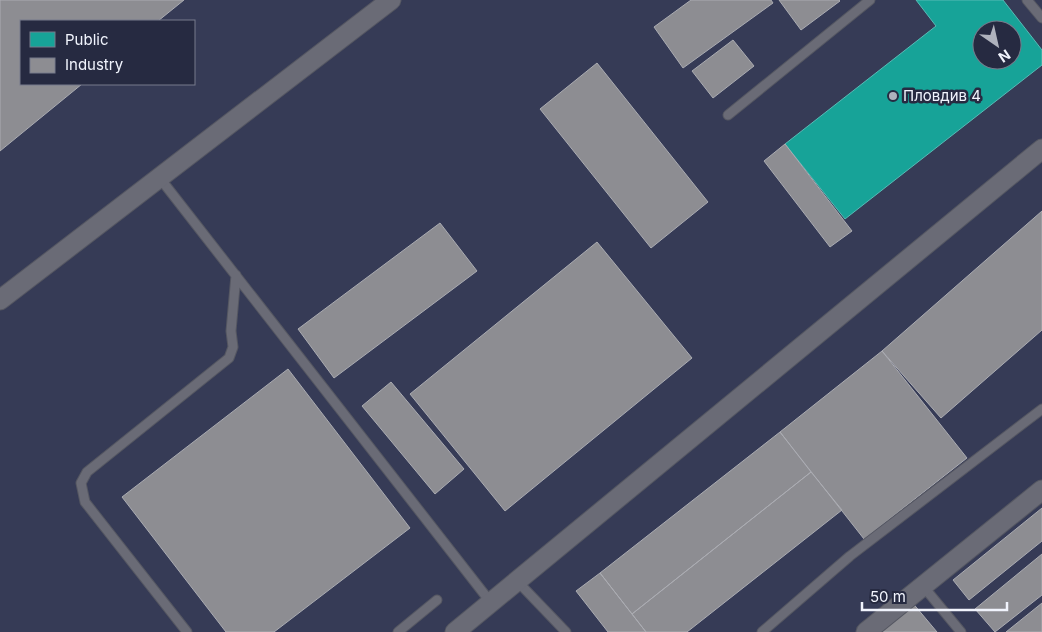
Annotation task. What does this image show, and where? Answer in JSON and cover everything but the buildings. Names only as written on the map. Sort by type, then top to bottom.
[{"type":"street","points":[[0,300],[391,0]]},
{"type":"street","points":[[455,632],[492,604],[1042,149]]},
{"type":"street","points":[[866,632],[1042,490]]},
{"type":"lane","points":[[728,115],[870,0]]},
{"type":"lane","points":[[1027,0],[1042,18]]},
{"type":"lane","points":[[159,177],[492,604]]},
{"type":"lane","points":[[187,632],[85,502],[81,483],[87,472],[230,358],[233,347],[231,331],[236,275]]},
{"type":"lane","points":[[762,632],[850,556],[1042,409]]},
{"type":"lane","points":[[518,582],[566,632]]},
{"type":"lane","points":[[923,586],[961,632]]},
{"type":"lane","points":[[398,632],[437,600]]},
{"type":"shaded area","points":[[0,0],[1042,0],[1042,632],[0,632]]},
{"type":"place","name":"Пловдив 4","points":[[893,96]]}]
